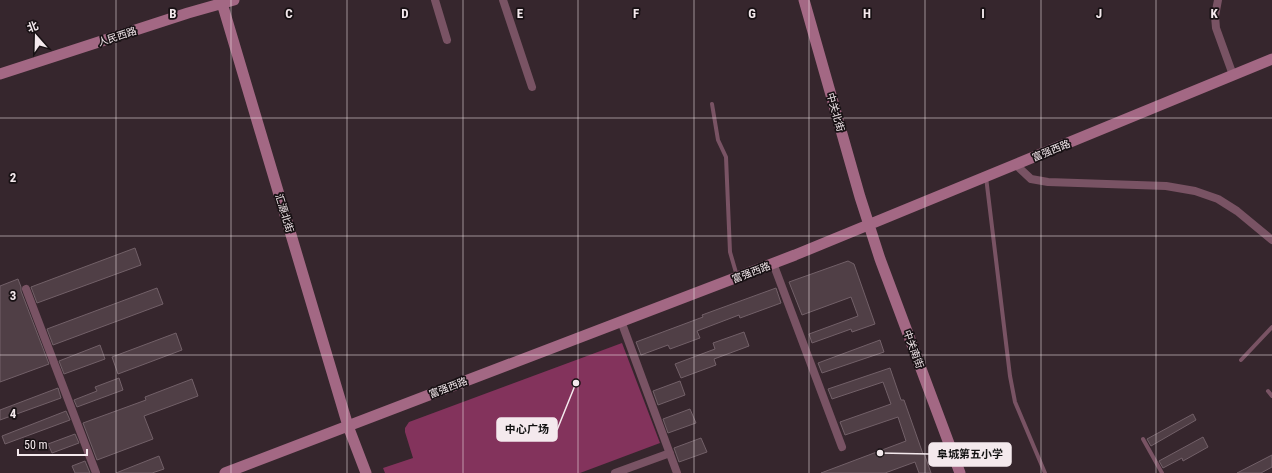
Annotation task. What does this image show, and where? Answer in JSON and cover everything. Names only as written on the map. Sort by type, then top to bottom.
[{"type":"street","name":"人民西路","points":[[0,74],[222,2],[234,0]]},
{"type":"street","points":[[435,0],[447,40]]},
{"type":"street","points":[[503,0],[532,88]]},
{"type":"street","name":"中关北街","points":[[804,0],[869,224]]},
{"type":"street","points":[[1218,0],[1215,16],[1216,28],[1233,75]]},
{"type":"street","name":"汇源北街","points":[[222,2],[348,426],[366,473]]},
{"type":"street","name":"富强西路","points":[[225,473],[738,277],[1016,165],[1272,59]]},
{"type":"street","points":[[1016,165],[1031,178],[1048,182],[1166,186],[1195,191],[1218,199],[1238,211],[1272,240]]},
{"type":"street","name":"中关南街","points":[[869,224],[880,259],[960,473]]},
{"type":"street","points":[[773,263],[842,447]]},
{"type":"street","points":[[26,289],[96,473]]},
{"type":"street","points":[[621,321],[677,473]]},
{"type":"street","points":[[615,473],[670,453]]},
{"type":"lane","points":[[712,104],[718,140],[726,157],[730,252],[738,277]]},
{"type":"lane","points":[[986,177],[1010,376],[1015,402],[1045,473]]},
{"type":"lane","points":[[1241,360],[1272,327]]},
{"type":"lane","points":[[1268,392],[1272,396]]},
{"type":"lane","points":[[1143,439],[1162,473]]},
{"type":"shaded area","points":[[622,343],[660,443],[580,473],[385,473],[383,468],[413,458],[405,432],[405,428],[409,422]]},
{"type":"building","points":[[135,248],[141,265],[37,303],[31,287]]},
{"type":"building","points":[[848,261],[854,264],[875,324],[852,332],[851,329],[812,343],[809,334],[858,316],[851,297],[802,315],[789,282]]},
{"type":"building","points":[[18,279],[21,291],[49,364],[0,382],[0,286]]},
{"type":"building","points":[[157,288],[163,304],[53,345],[47,329]]},
{"type":"building","points":[[776,288],[781,303],[740,318],[739,315],[697,331],[700,338],[670,349],[668,345],[641,355],[636,342],[703,317],[702,315]]},
{"type":"building","points":[[744,332],[749,346],[714,359],[716,365],[681,378],[675,364],[715,349],[713,343]]},
{"type":"building","points":[[176,333],[182,350],[118,374],[112,357]]},
{"type":"building","points":[[880,340],[884,352],[822,373],[818,363]]},
{"type":"building","points":[[100,345],[105,359],[64,374],[59,361]]},
{"type":"building","points":[[890,368],[901,400],[904,400],[931,473],[919,473],[915,462],[885,473],[821,473],[906,441],[898,417],[845,435],[840,422],[891,404],[883,382],[832,399],[828,389]]},
{"type":"building","points":[[119,378],[123,390],[77,407],[74,400],[97,391],[95,387]]},
{"type":"building","points":[[192,379],[198,396],[144,416],[153,439],[97,460],[83,423],[146,400],[145,397]]},
{"type":"building","points":[[680,381],[685,395],[658,405],[653,391]]},
{"type":"building","points":[[58,388],[61,398],[0,420],[0,410]]},
{"type":"building","points":[[690,409],[696,423],[668,433],[663,419]]},
{"type":"building","points":[[66,411],[70,420],[5,444],[2,436]]},
{"type":"building","points":[[1193,414],[1196,420],[1151,446],[1147,439]]},
{"type":"building","points":[[75,434],[79,443],[52,453],[48,444]]},
{"type":"building","points":[[1203,437],[1208,447],[1183,461],[1182,458],[1163,468],[1159,461]]},
{"type":"building","points":[[701,438],[707,452],[679,462],[674,448]]},
{"type":"building","points":[[1272,455],[1272,467],[1261,473],[1237,473]]},
{"type":"building","points":[[159,456],[164,469],[152,473],[116,473]]},
{"type":"building","points":[[85,461],[90,473],[75,473],[72,466]]},
{"type":"place","name":"中心广场","points":[[576,383]]},
{"type":"place","name":"阜城第五小学","points":[[880,453]]}]
